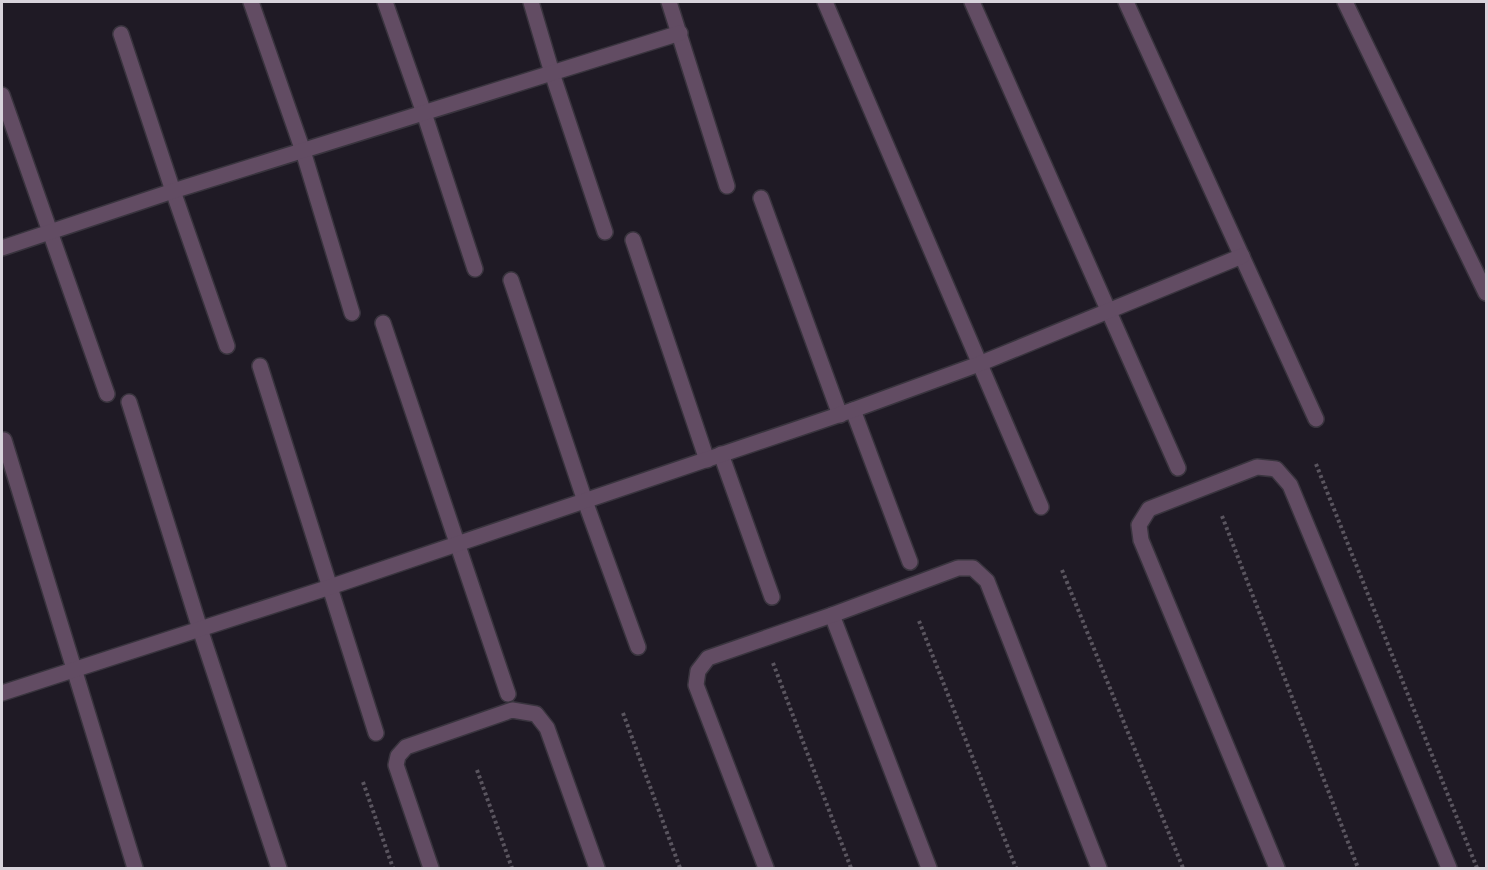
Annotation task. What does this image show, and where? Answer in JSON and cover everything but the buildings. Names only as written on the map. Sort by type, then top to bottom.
[{"type":"street","points":[[251,2],[303,151],[352,313]]},
{"type":"street","points":[[385,2],[475,269]]},
{"type":"street","points":[[531,2],[605,232]]},
{"type":"street","points":[[669,2],[727,186]]},
{"type":"street","points":[[825,2],[1041,507]]},
{"type":"street","points":[[972,2],[1178,468]]},
{"type":"street","points":[[1126,2],[1316,419]]},
{"type":"street","points":[[1345,2],[1486,293]]},
{"type":"street","points":[[2,248],[172,191],[680,33]]},
{"type":"street","points":[[121,34],[172,191],[227,346]]},
{"type":"street","points":[[2,95],[107,394]]},
{"type":"street","points":[[761,198],[910,562]]},
{"type":"street","points":[[633,240],[714,457],[772,597]]},
{"type":"street","points":[[2,693],[330,587],[847,412],[979,364],[1242,256]]},
{"type":"street","points":[[511,280],[585,501],[638,647]]},
{"type":"street","points":[[383,323],[508,694]]},
{"type":"street","points":[[261,366],[376,733]]},
{"type":"street","points":[[129,402],[200,629],[279,868]]},
{"type":"street","points":[[4,440],[135,868]]},
{"type":"street","points":[[1277,868],[1141,540],[1139,525],[1149,509],[1257,467],[1276,469],[1290,486],[1449,868]]},
{"type":"street","points":[[766,868],[696,684],[698,671],[708,658],[958,568],[973,568],[987,581],[1099,868]]},
{"type":"street","points":[[832,615],[930,868]]},
{"type":"street","points":[[431,868],[396,765],[398,756],[406,747],[512,710],[536,714],[547,728],[597,868]]},
{"type":"path","points":[[1316,464],[1477,868]]},
{"type":"path","points":[[1222,516],[1358,868]]},
{"type":"path","points":[[1062,570],[1184,868]]},
{"type":"path","points":[[919,621],[1016,868]]},
{"type":"path","points":[[772,663],[850,868]]},
{"type":"path","points":[[623,713],[680,868]]},
{"type":"path","points":[[477,770],[512,868]]},
{"type":"path","points":[[363,782],[393,868]]}]
